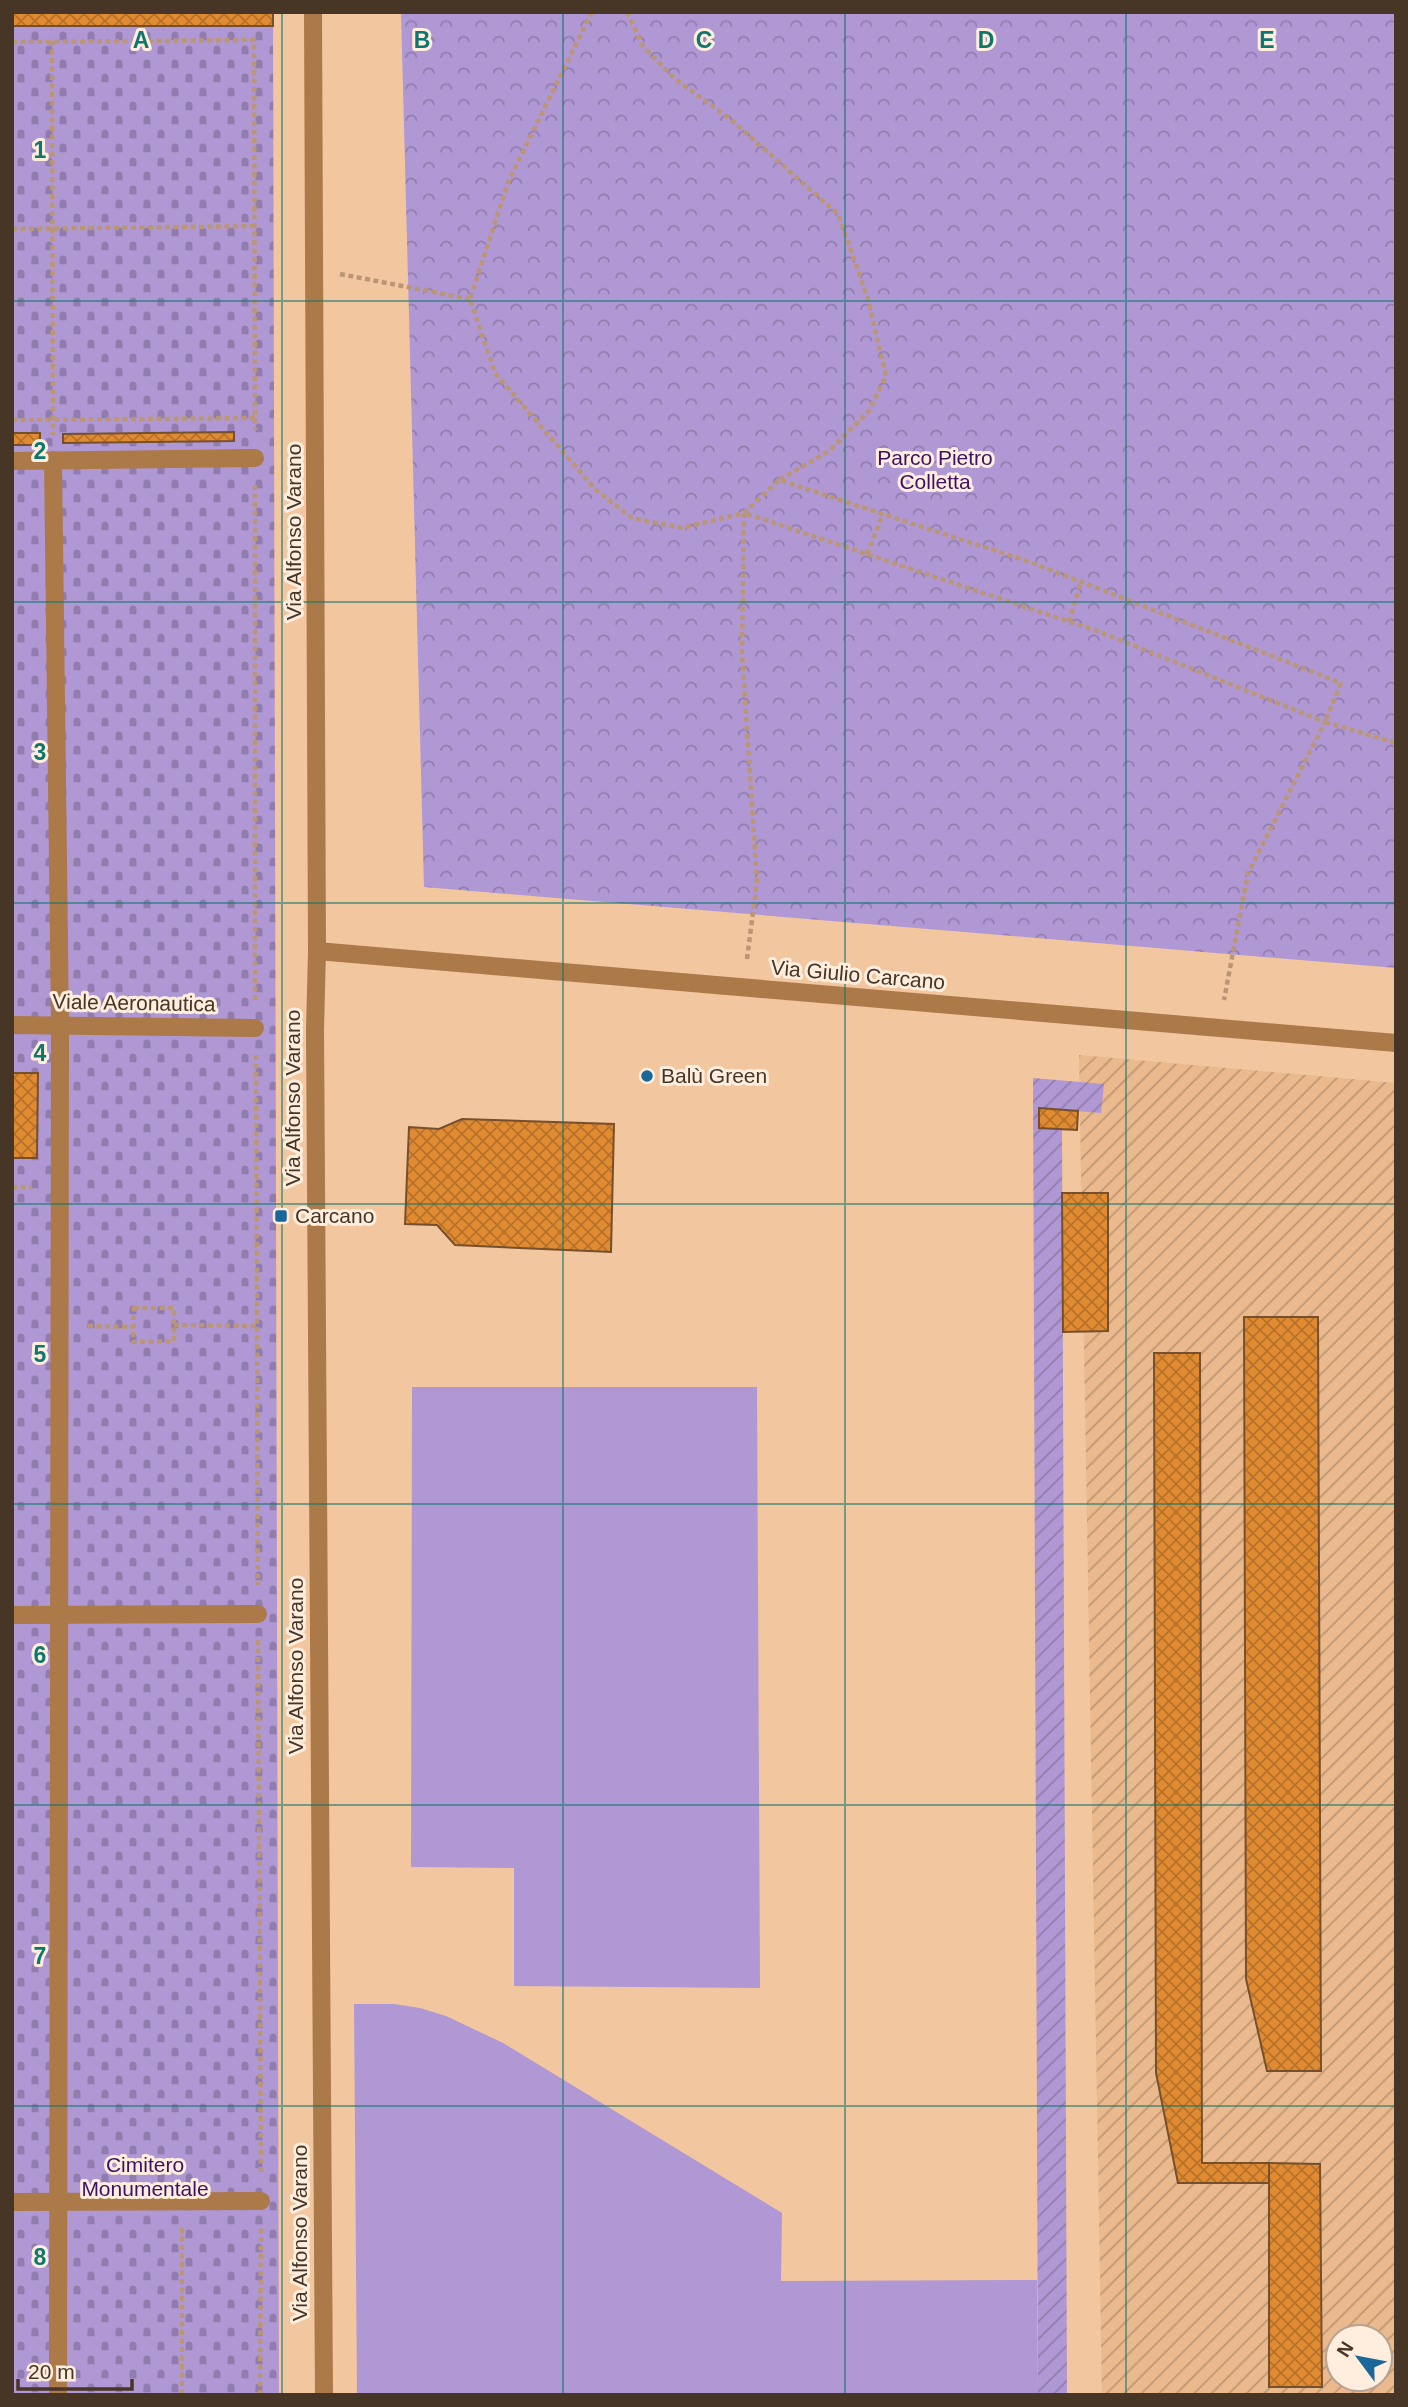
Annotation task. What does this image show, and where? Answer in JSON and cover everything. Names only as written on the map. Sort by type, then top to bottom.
[{"type":"street","name":"Via Alfonso Varano","points":[[313,12],[316,269],[315,1044],[324,2395]]},
{"type":"street","points":[[12,461],[255,458]]},
{"type":"street","points":[[53,460],[60,1025],[58,2395]]},
{"type":"street","name":"Via Giulio Carcano","points":[[317,951],[1396,1043]]},
{"type":"street","name":"Viale Aeronautica","points":[[12,1025],[255,1028]]},
{"type":"street","points":[[12,1615],[258,1615]]},
{"type":"street","points":[[12,2202],[261,2201]]},
{"type":"path","points":[[592,12],[509,180],[470,299],[495,373],[595,489],[632,518],[682,528],[744,513],[779,480],[829,451],[869,411],[886,376],[867,299],[838,214],[730,119],[674,78],[643,46],[626,12]]},
{"type":"path","points":[[12,42],[254,40],[260,2395]]},
{"type":"path","points":[[52,41],[53,460]]},
{"type":"path","points":[[12,229],[254,226]]},
{"type":"path","points":[[316,269],[470,299]]},
{"type":"path","points":[[12,420],[255,418]]},
{"type":"path","points":[[779,480],[1081,582],[1341,683],[1325,722],[1248,873],[1224,995],[1222,1029]]},
{"type":"path","points":[[744,513],[1069,621],[1325,722],[1396,743]]},
{"type":"path","points":[[743,988],[757,881],[742,653],[744,513]]},
{"type":"path","points":[[867,554],[883,514]]},
{"type":"path","points":[[1069,621],[1081,582]]},
{"type":"path","points":[[134,1308],[174,1308],[174,1341],[133,1342],[133,1326],[134,1308]]},
{"type":"path","points":[[174,1325],[257,1326]]},
{"type":"path","points":[[59,1326],[133,1326]]},
{"type":"path","points":[[182,2201],[183,2395]]},
{"type":"shaded area","points":[[1079,1055],[1396,1083],[1396,2395],[1102,2395]]},
{"type":"green space","name":"Cimitero Monumentale","points":[[12,12],[273,12],[279,2395],[12,2395]]},
{"type":"green space","name":"Parco Pietro Colletta","points":[[401,12],[1396,12],[1396,968],[424,887]]},
{"type":"green space","points":[[1033,1078],[1104,1084],[1101,1113],[1040,1108],[1039,1127],[1062,1130],[1067,2395],[1038,2395]]},
{"type":"green space","points":[[412,1387],[757,1387],[760,1988],[514,1986],[514,1868],[411,1867]]},
{"type":"green space","points":[[354,2004],[394,2004],[420,2008],[446,2016],[503,2043],[782,2213],[781,2281],[1037,2280],[1038,2395],[357,2395]]},
{"type":"building","points":[[12,12],[273,12],[273,26],[12,26]]},
{"type":"building","points":[[234,432],[234,441],[63,443],[63,434]]},
{"type":"building","points":[[12,433],[40,433],[40,445],[12,445]]},
{"type":"building","points":[[12,1073],[38,1073],[37,1158],[12,1158]]},
{"type":"building","points":[[1039,1108],[1078,1111],[1077,1130],[1039,1128]]},
{"type":"building","points":[[462,1119],[614,1124],[611,1252],[455,1245],[437,1225],[405,1224],[409,1127],[439,1129]]},
{"type":"building","points":[[1062,1193],[1108,1193],[1108,1331],[1063,1332]]},
{"type":"building","points":[[1244,1317],[1318,1317],[1321,2071],[1267,2071],[1246,1979]]},
{"type":"building","points":[[1154,1353],[1200,1353],[1202,2163],[1269,2163],[1269,2183],[1178,2183],[1156,2073]]},
{"type":"building","points":[[1269,2163],[1320,2164],[1322,2387],[1269,2387]]},
{"type":"place","name":"Balù Green","points":[[647,1076]]},
{"type":"place","name":"Carcano","points":[[281,1216]]}]
